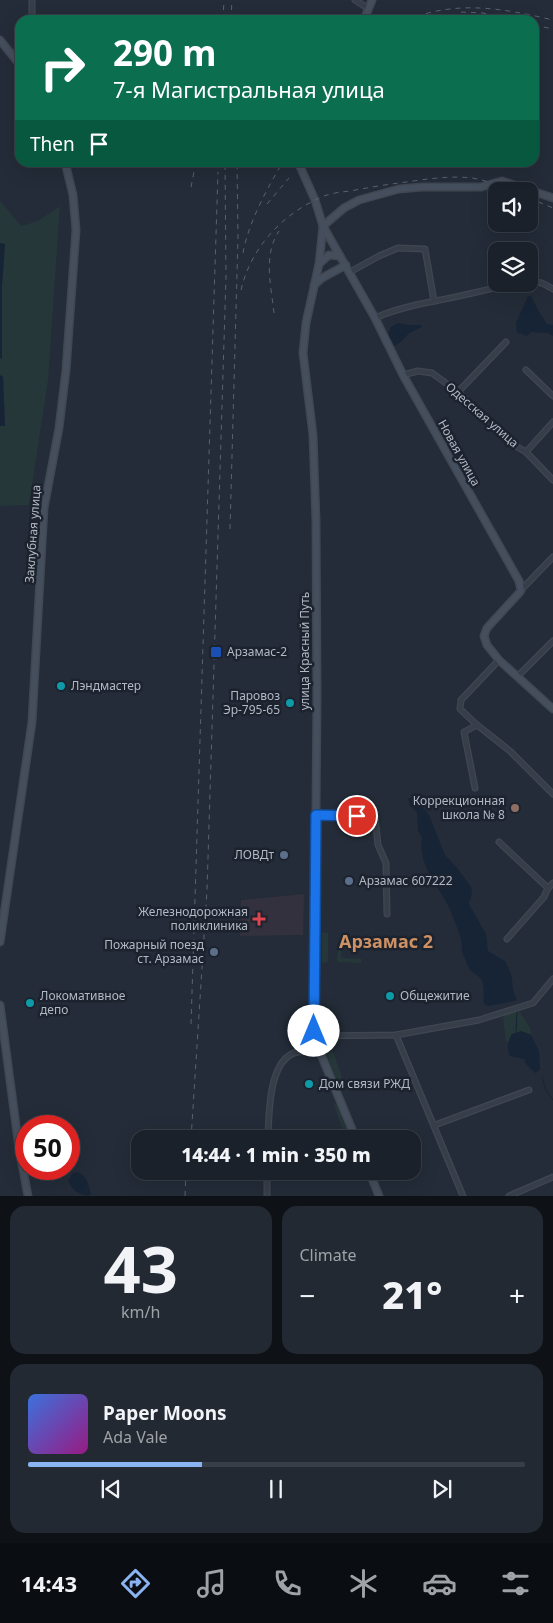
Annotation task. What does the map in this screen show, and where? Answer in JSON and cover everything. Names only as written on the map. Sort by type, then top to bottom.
[{"type":"main road","points":[[366,15],[372,0]]},
{"type":"main road","points":[[0,40],[15,58]]},
{"type":"main road","name":"Заклубная улица","points":[[0,942],[32,722],[44,508],[59,428],[68,353],[76,230],[73,195],[66,167]]},
{"type":"main road","name":"улица Красный Путь","points":[[300,167],[315,200],[323,226],[319,264],[306,323],[303,353],[313,435],[315,479],[317,653],[314,1027],[320,1052],[352,1130]]},
{"type":"main road","points":[[323,226],[344,208],[359,200],[399,189],[481,187],[502,181],[553,198]]},
{"type":"main road","name":"Новая улица","points":[[323,226],[375,318],[403,375],[519,581],[521,590]]},
{"type":"main road","points":[[319,264],[330,255],[340,256]]},
{"type":"main road","points":[[314,285],[322,278],[346,265]]},
{"type":"main road","points":[[521,590],[493,620],[484,636],[487,645],[499,660],[553,708]]},
{"type":"main road","points":[[0,1005],[1,1038],[28,1196]]},
{"type":"main road","points":[[373,1180],[379,1196]]},
{"type":"street","points":[[32,0],[32,15]]},
{"type":"street","points":[[355,0],[369,9]]},
{"type":"street","points":[[350,272],[398,248],[425,249],[434,301]]},
{"type":"street","points":[[538,282],[553,289]]},
{"type":"street","points":[[375,318],[390,311],[419,303],[488,289]]},
{"type":"street","points":[[458,392],[506,342]]},
{"type":"street","points":[[526,370],[553,396]]},
{"type":"street","name":"Одесская улица","points":[[403,375],[418,371],[432,373],[458,392],[514,445],[526,452],[553,480]]},
{"type":"street","points":[[526,452],[553,422]]},
{"type":"street","points":[[521,590],[553,557]]},
{"type":"street","points":[[548,562],[553,567]]},
{"type":"street","points":[[518,676],[553,641]]},
{"type":"street","points":[[499,660],[461,700],[460,709],[510,751],[553,794]]},
{"type":"street","points":[[475,788],[464,732],[477,725]]},
{"type":"street","points":[[316,815],[375,817],[378,845],[386,863],[387,914]]},
{"type":"street","points":[[499,842],[548,888]]},
{"type":"street","points":[[507,939],[544,897],[548,888],[553,883]]},
{"type":"street","points":[[315,1036],[396,1035],[480,1020],[524,1007],[538,999],[553,979]]},
{"type":"street","points":[[298,1052],[314,1027]]},
{"type":"street","points":[[396,1035],[463,1196]]},
{"type":"street","points":[[268,1130],[269,1105],[277,1071],[287,1056],[298,1052],[320,1052]]},
{"type":"street","points":[[435,1125],[529,1090]]},
{"type":"street","points":[[509,1196],[553,1177]]},
{"type":"street","points":[[266,1196],[267,1180]]},
{"type":"shaded area","points":[[0,201],[21,226],[38,221],[60,206],[48,380],[29,505],[0,506],[0,426],[5,425],[3,377],[0,375],[0,358],[2,358],[2,284],[5,244],[0,243]]},
{"type":"shaded area","points":[[304,894],[303,935],[240,936],[241,900]]},
{"type":"shaded area","points":[[322,932],[328,933],[328,962],[322,963]]},
{"type":"shaded area","points":[[338,947],[341,947],[341,958],[362,959],[361,963],[337,962]]},
{"type":"shaded area","points":[[516,1011],[520,1012],[530,1028],[531,1035],[525,1032],[512,1034],[508,1042],[506,1042],[503,1018],[505,1014]]},
{"type":"shaded area","points":[[333,1051],[343,1080],[338,1083],[326,1054]]},
{"type":"shaded area","points":[[334,1105],[337,1105],[347,1130],[343,1130]]},
{"type":"water","points":[[0,243],[5,244],[2,284],[2,359],[0,358]]},
{"type":"water","points":[[528,296],[531,296],[547,324],[553,325],[553,336],[547,333],[531,332],[527,336],[517,332],[516,323]]},
{"type":"water","points":[[398,323],[421,325],[422,327],[409,333],[401,342],[394,346],[388,334],[391,327]]},
{"type":"water","points":[[0,375],[3,377],[5,426],[0,426]]},
{"type":"water","points":[[408,798],[414,798],[429,815],[445,855],[471,887],[472,894],[469,903],[486,934],[488,951],[506,962],[517,1000],[489,1006],[484,1004],[482,981],[469,968],[449,907],[423,860],[422,838],[418,831],[417,812],[410,806]]},
{"type":"water","points":[[521,1031],[531,1035],[539,1051],[540,1070],[535,1073],[526,1064],[524,1059],[510,1056],[508,1050],[512,1034]]},
{"type":"water","points":[[80,1173],[85,1178],[91,1195],[80,1194],[75,1191],[68,1181],[80,1180]]},
{"type":"waterway","points":[[516,1032],[517,1012]]},
{"type":"waterway","points":[[542,1077],[546,1090],[553,1100]]},
{"type":"railway","points":[[223,15],[224,0]]},
{"type":"railway","points":[[231,15],[232,0]]},
{"type":"railway","points":[[422,15],[461,8],[497,9],[530,15]]},
{"type":"railway","points":[[461,12],[492,15]]},
{"type":"railway","points":[[539,17],[553,20]]},
{"type":"railway","points":[[539,26],[553,29]]},
{"type":"railway","points":[[191,187],[195,167]]},
{"type":"railway","points":[[192,1130],[207,890],[226,277],[225,167]]},
{"type":"railway","points":[[230,529],[238,237],[237,167]]},
{"type":"railway","points":[[243,253],[249,230],[259,206],[280,167]]},
{"type":"railway","points":[[191,1024],[218,172]]},
{"type":"railway","points":[[241,290],[252,260],[271,233],[295,212],[324,196],[435,178],[463,177],[488,182]]},
{"type":"railway","points":[[267,204],[289,178]]},
{"type":"railway","points":[[538,202],[553,208]]},
{"type":"railway","points":[[274,313],[269,270],[271,250],[279,231]]},
{"type":"railway","points":[[185,1196],[186,1180]]},
{"type":"place","name":"Арзамас-2","points":[[216,652]]},
{"type":"place","name":"Лэндмастер","points":[[61,686]]},
{"type":"place","name":"Паровоз Эр-795-65","points":[[290,703]]},
{"type":"place","name":"Коррекционная школа № 8","points":[[515,808]]},
{"type":"place","name":"ЛОВДт","points":[[284,855]]},
{"type":"place","name":"Арзамас 607222","points":[[349,881]]},
{"type":"place","name":"Железнодорожная поликлиника","points":[[259,919]]},
{"type":"place","name":"Пожарный поезд ст. Арзамас","points":[[214,952]]},
{"type":"place","name":"Общежитие","points":[[390,996]]},
{"type":"place","name":"Локомативное депо","points":[[30,1003]]},
{"type":"place","name":"Дом связи РЖД","points":[[309,1084]]},
{"type":"district","name":"Арзамас 2","points":[[386,942]]},
{"type":"route","points":[[314,1031],[316,815],[357,816]]}]
